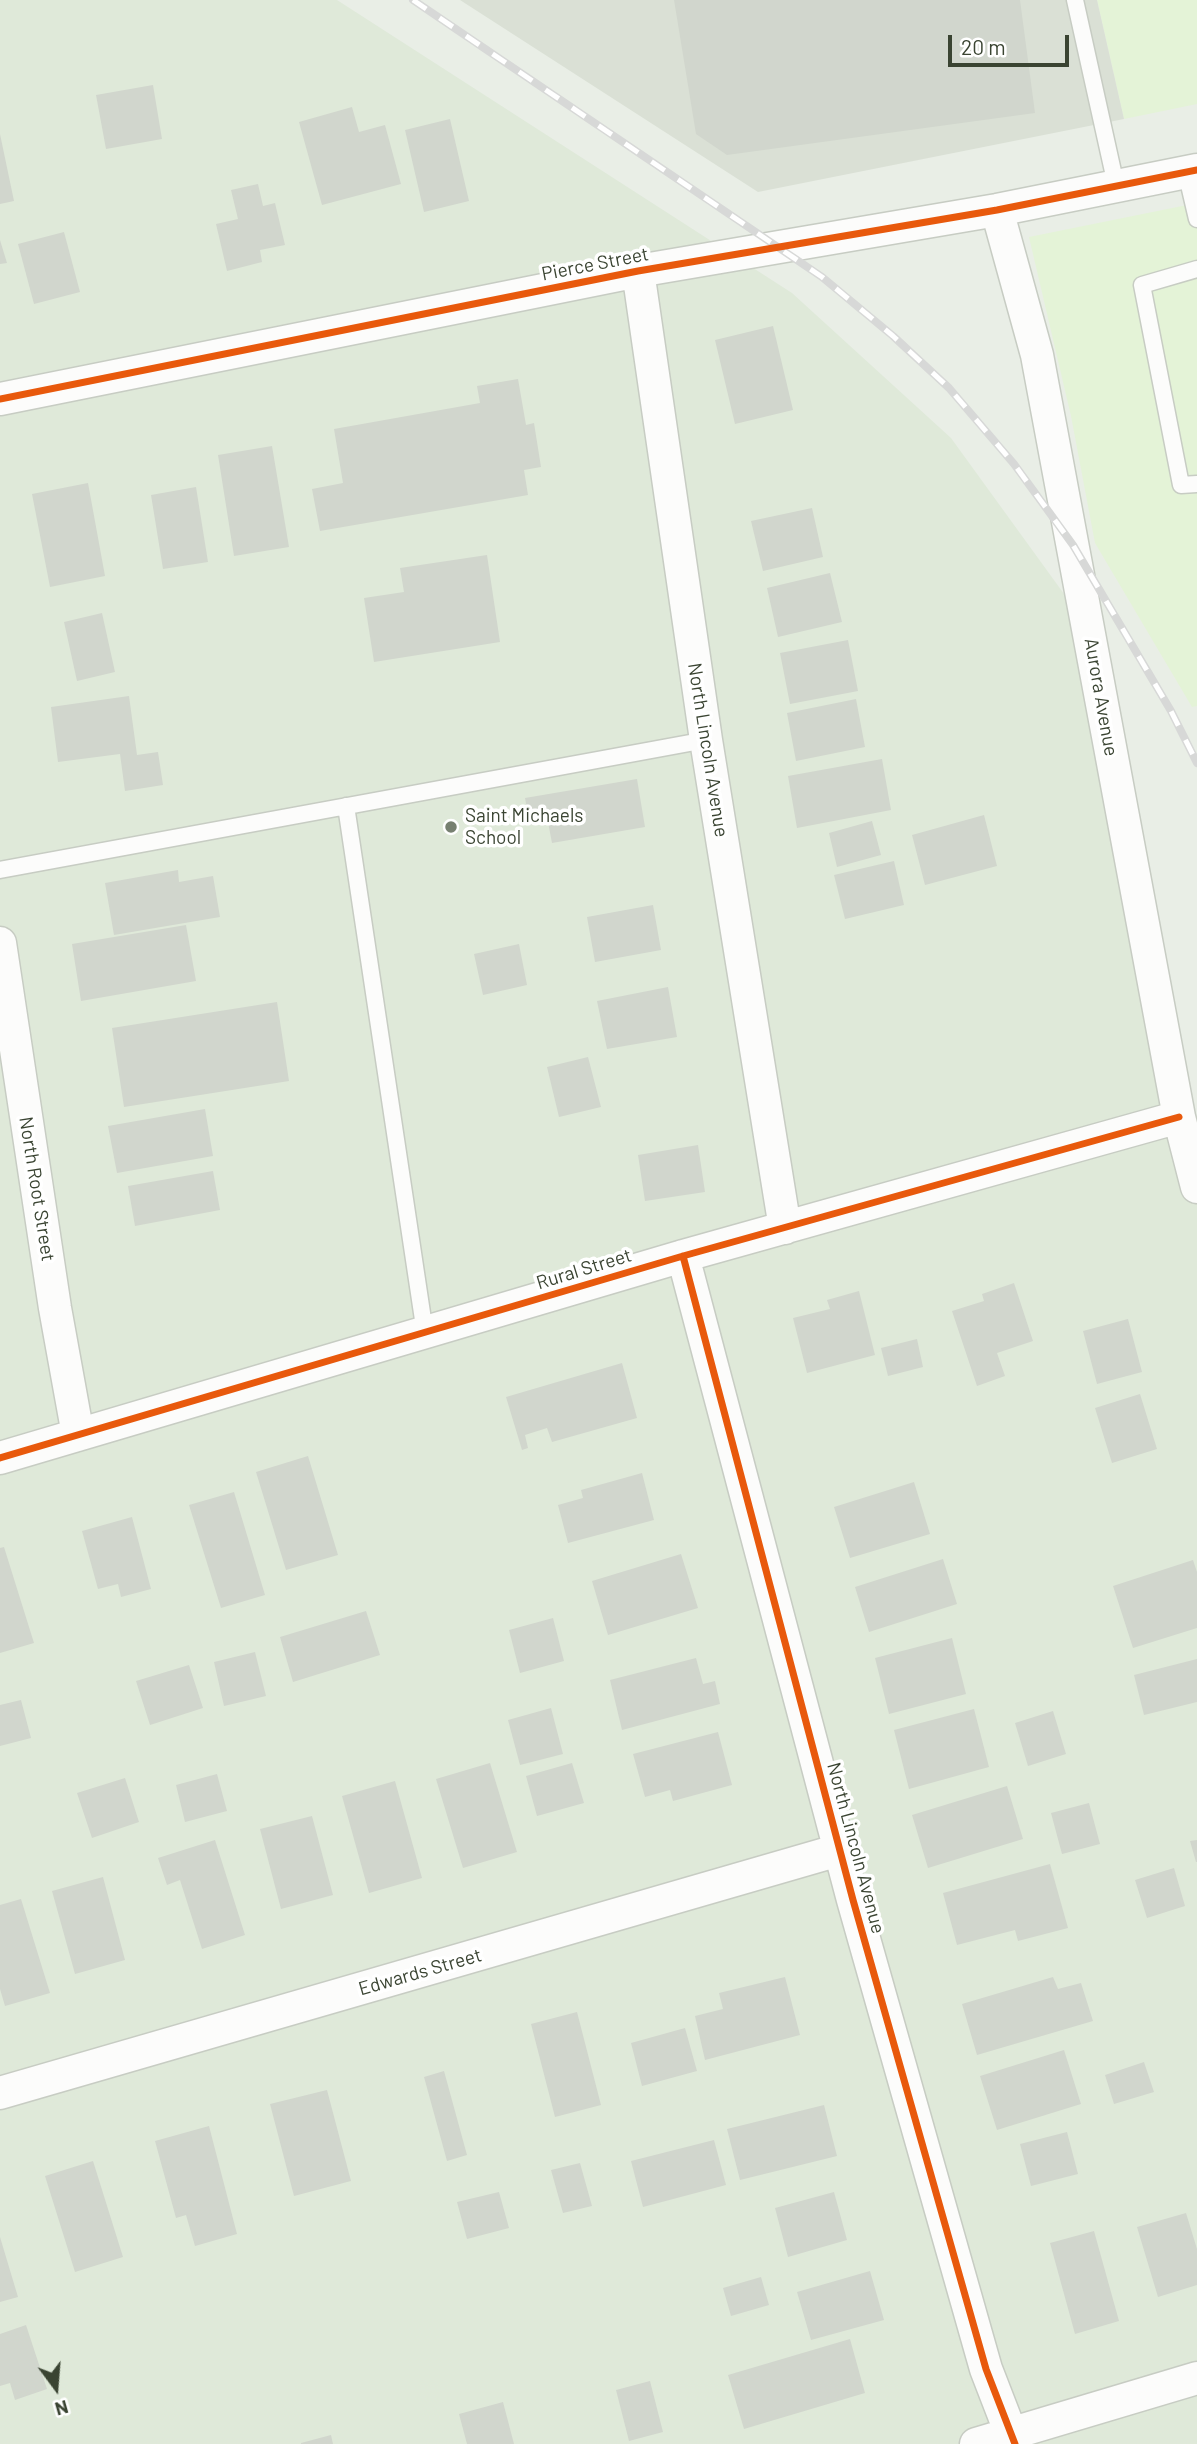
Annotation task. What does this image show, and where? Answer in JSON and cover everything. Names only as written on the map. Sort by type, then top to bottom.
[{"type":"street","name":"Pierce Street","points":[[0,399],[638,271],[997,210],[1192,171]]},
{"type":"street","name":"Aurora Avenue","points":[[997,210],[1037,355],[1179,1117],[1197,1187]]},
{"type":"street","name":"North Lincoln Avenue","points":[[638,271],[706,740],[785,1228]]},
{"type":"street","name":"North Root Street","points":[[0,943],[55,1308],[78,1435]]},
{"type":"street","name":"Rural Street","points":[[0,1458],[683,1256],[1179,1117]]},
{"type":"street","name":"North Lincoln Avenue","points":[[683,1256],[839,1850],[986,2369],[1013,2439]]},
{"type":"street","name":"Edwards Street","points":[[0,2093],[839,1850]]},
{"type":"street","points":[[976,2444],[1013,2439],[1197,2378]]},
{"type":"lane","points":[[1074,0],[1116,186]]},
{"type":"lane","points":[[1192,171],[1197,219]]},
{"type":"lane","points":[[1197,270],[1142,285],[1181,485],[1197,484]]},
{"type":"lane","points":[[0,870],[706,740]]},
{"type":"lane","points":[[346,806],[425,1333]]},
{"type":"shaded area","points":[[0,0],[337,0],[792,293],[951,438],[1109,656],[1197,1146],[1197,2444],[0,2444]]},
{"type":"shaded area","points":[[460,0],[1097,0],[1124,119],[758,192]]},
{"type":"shaded area","points":[[1097,0],[1197,0],[1197,104],[1124,119]]},
{"type":"shaded area","points":[[1197,203],[1197,706],[1192,707],[1095,543],[1071,416],[1029,237]]},
{"type":"building","points":[[674,0],[1020,0],[1035,113],[727,155],[696,134]]},
{"type":"building","points":[[153,85],[162,139],[106,149],[96,95]]},
{"type":"building","points":[[352,107],[359,132],[385,125],[401,184],[322,205],[299,122]]},
{"type":"building","points":[[450,119],[469,201],[424,212],[405,130]]},
{"type":"building","points":[[0,134],[14,201],[0,204]]},
{"type":"building","points":[[258,184],[263,206],[275,203],[285,245],[260,250],[262,262],[227,271],[216,224],[238,219],[231,190]]},
{"type":"building","points":[[64,232],[80,292],[34,304],[18,244]]},
{"type":"building","points":[[0,240],[7,263],[0,264]]},
{"type":"building","points":[[773,326],[793,410],[735,424],[715,340]]},
{"type":"building","points":[[518,379],[526,425],[534,423],[541,467],[524,470],[528,495],[320,531],[312,489],[343,483],[334,429],[480,403],[477,386]]},
{"type":"building","points":[[272,446],[289,547],[234,556],[218,455]]},
{"type":"building","points":[[88,483],[105,576],[50,587],[32,494]]},
{"type":"building","points":[[196,487],[208,562],[163,569],[151,495]]},
{"type":"building","points":[[812,508],[823,557],[763,571],[751,521]]},
{"type":"building","points":[[487,555],[500,642],[374,662],[364,598],[404,592],[400,568]]},
{"type":"building","points":[[830,573],[842,622],[778,637],[767,588]]},
{"type":"building","points":[[102,613],[115,672],[77,681],[64,622]]},
{"type":"building","points":[[848,640],[858,691],[790,704],[780,653]]},
{"type":"building","points":[[129,696],[137,755],[158,752],[163,785],[125,791],[120,754],[58,762],[51,707]]},
{"type":"building","points":[[856,699],[865,747],[796,761],[787,713]]},
{"type":"building","points":[[882,759],[891,810],[797,828],[788,776]]},
{"type":"building","points":[[637,779],[645,827],[552,843],[548,822],[530,825],[525,798]]},
{"type":"building","points":[[984,815],[997,866],[925,885],[912,835]]},
{"type":"building","points":[[872,821],[881,855],[837,867],[829,833]]},
{"type":"building","points":[[894,861],[904,905],[845,919],[834,875]]},
{"type":"building","points":[[178,870],[179,882],[213,876],[220,917],[114,935],[105,883]]},
{"type":"building","points":[[653,905],[661,950],[595,962],[587,917]]},
{"type":"building","points":[[186,925],[196,981],[81,1001],[72,944]]},
{"type":"building","points":[[519,944],[527,985],[483,995],[474,954]]},
{"type":"building","points":[[668,987],[677,1037],[607,1049],[597,1001]]},
{"type":"building","points":[[277,1002],[289,1081],[124,1107],[112,1028]]},
{"type":"building","points":[[588,1057],[601,1107],[559,1117],[547,1067]]},
{"type":"building","points":[[205,1109],[213,1156],[117,1173],[108,1126]]},
{"type":"building","points":[[698,1145],[705,1192],[645,1201],[638,1155]]},
{"type":"building","points":[[213,1171],[220,1210],[135,1226],[128,1186]]},
{"type":"building","points":[[1014,1283],[1033,1341],[997,1353],[1005,1376],[977,1386],[952,1311],[984,1301],[982,1294]]},
{"type":"building","points":[[859,1291],[875,1355],[807,1373],[793,1318],[830,1309],[827,1300]]},
{"type":"building","points":[[1128,1319],[1142,1372],[1097,1384],[1083,1331]]},
{"type":"building","points":[[917,1339],[923,1367],[888,1376],[881,1348]]},
{"type":"building","points":[[622,1363],[637,1418],[552,1442],[547,1428],[525,1435],[528,1448],[522,1450],[506,1397]]},
{"type":"building","points":[[1140,1394],[1157,1449],[1112,1463],[1095,1408]]},
{"type":"building","points":[[308,1456],[338,1555],[286,1570],[256,1472]]},
{"type":"building","points":[[642,1473],[654,1520],[568,1543],[558,1505],[583,1498],[581,1490]]},
{"type":"building","points":[[914,1482],[930,1534],[850,1558],[834,1507]]},
{"type":"building","points":[[234,1492],[265,1595],[221,1608],[189,1505]]},
{"type":"building","points":[[132,1517],[151,1589],[121,1597],[118,1584],[98,1589],[82,1531]]},
{"type":"building","points":[[4,1547],[34,1643],[0,1653],[0,1548]]},
{"type":"building","points":[[681,1554],[698,1608],[608,1635],[592,1581]]},
{"type":"building","points":[[943,1559],[957,1604],[869,1632],[855,1587]]},
{"type":"building","points":[[1193,1560],[1197,1572],[1197,1628],[1133,1648],[1113,1586]]},
{"type":"building","points":[[366,1611],[380,1655],[293,1682],[280,1637]]},
{"type":"building","points":[[553,1618],[564,1661],[520,1673],[509,1630]]},
{"type":"building","points":[[952,1638],[966,1694],[889,1714],[875,1658]]},
{"type":"building","points":[[255,1652],[266,1696],[224,1706],[214,1662]]},
{"type":"building","points":[[696,1658],[703,1684],[715,1681],[720,1704],[622,1730],[610,1680]]},
{"type":"building","points":[[1197,1659],[1197,1702],[1144,1715],[1134,1675]]},
{"type":"building","points":[[189,1665],[203,1708],[150,1725],[136,1681]]},
{"type":"building","points":[[21,1700],[31,1738],[0,1746],[0,1705]]},
{"type":"building","points":[[551,1708],[563,1754],[520,1765],[508,1720]]},
{"type":"building","points":[[974,1709],[989,1767],[909,1789],[894,1730]]},
{"type":"building","points":[[1053,1711],[1066,1754],[1028,1766],[1015,1723]]},
{"type":"building","points":[[718,1732],[732,1785],[673,1801],[670,1790],[645,1797],[633,1754]]},
{"type":"building","points":[[490,1763],[517,1852],[463,1868],[436,1779]]},
{"type":"building","points":[[572,1763],[584,1803],[537,1816],[526,1776]]},
{"type":"building","points":[[217,1774],[227,1811],[185,1822],[176,1785]]},
{"type":"building","points":[[125,1778],[139,1822],[92,1838],[77,1793]]},
{"type":"building","points":[[395,1781],[422,1878],[369,1893],[342,1796]]},
{"type":"building","points":[[1007,1786],[1023,1839],[928,1868],[912,1815]]},
{"type":"building","points":[[1089,1803],[1100,1844],[1062,1854],[1051,1813]]},
{"type":"building","points":[[312,1816],[333,1895],[281,1909],[260,1829]]},
{"type":"building","points":[[215,1840],[245,1935],[202,1949],[180,1880],[167,1885],[158,1858]]},
{"type":"building","points":[[1197,1840],[1197,1862],[1196,1862],[1190,1841]]},
{"type":"building","points":[[1050,1864],[1068,1928],[1018,1941],[1015,1930],[957,1945],[943,1893]]},
{"type":"building","points":[[1174,1868],[1185,1906],[1147,1918],[1135,1880]]},
{"type":"building","points":[[103,1877],[125,1960],[75,1974],[52,1891]]},
{"type":"building","points":[[21,1899],[50,1993],[5,2006],[0,1989],[0,1905]]},
{"type":"building","points":[[785,1977],[800,2035],[705,2060],[695,2016],[723,2009],[719,1993]]},
{"type":"building","points":[[1053,1977],[1058,1989],[1081,1983],[1093,2021],[977,2055],[962,2004]]},
{"type":"building","points":[[577,2012],[601,2105],[555,2117],[531,2024]]},
{"type":"building","points":[[685,2028],[697,2071],[642,2086],[631,2043]]},
{"type":"building","points":[[1064,2050],[1081,2104],[997,2130],[980,2076]]},
{"type":"building","points":[[1144,2062],[1154,2092],[1114,2104],[1105,2075]]},
{"type":"building","points":[[444,2071],[467,2155],[447,2161],[424,2077]]},
{"type":"building","points":[[327,2090],[351,2181],[294,2196],[270,2104]]},
{"type":"building","points":[[824,2105],[837,2156],[740,2180],[727,2129]]},
{"type":"building","points":[[209,2126],[237,2234],[195,2246],[186,2215],[176,2218],[155,2141]]},
{"type":"building","points":[[1067,2132],[1078,2174],[1031,2186],[1020,2144]]},
{"type":"building","points":[[714,2140],[726,2185],[643,2207],[631,2161]]},
{"type":"building","points":[[93,2161],[123,2257],[75,2272],[45,2176]]},
{"type":"building","points":[[580,2163],[592,2206],[563,2213],[551,2170]]},
{"type":"building","points":[[499,2192],[509,2228],[467,2239],[457,2202]]},
{"type":"building","points":[[834,2192],[847,2240],[788,2257],[775,2208]]},
{"type":"building","points":[[1186,2213],[1197,2249],[1197,2285],[1158,2297],[1137,2227]]},
{"type":"building","points":[[1094,2231],[1119,2321],[1075,2334],[1050,2243]]},
{"type":"building","points":[[0,2237],[18,2297],[0,2302]]},
{"type":"building","points":[[870,2271],[884,2320],[811,2340],[797,2292]]},
{"type":"building","points":[[761,2277],[769,2305],[731,2316],[723,2288]]},
{"type":"building","points":[[26,2325],[47,2389],[15,2400],[10,2383],[0,2386],[0,2334]]},
{"type":"building","points":[[850,2339],[865,2393],[744,2429],[728,2375]]},
{"type":"building","points":[[650,2381],[663,2432],[629,2441],[616,2390]]},
{"type":"building","points":[[503,2402],[514,2444],[467,2444],[459,2414]]},
{"type":"building","points":[[331,2435],[333,2444],[301,2444],[301,2443]]},
{"type":"railway","points":[[413,0],[822,277],[893,336],[949,388],[1014,464],[1073,545],[1171,711],[1197,763]]},
{"type":"cycle path","points":[[0,399],[638,271],[997,210],[1197,170]]},
{"type":"cycle path","points":[[0,1458],[683,1256],[1179,1117]]},
{"type":"cycle path","points":[[683,1256],[853,1900],[986,2369],[1015,2444]]},
{"type":"place","name":"Saint Michaels School","points":[[451,827]]}]
